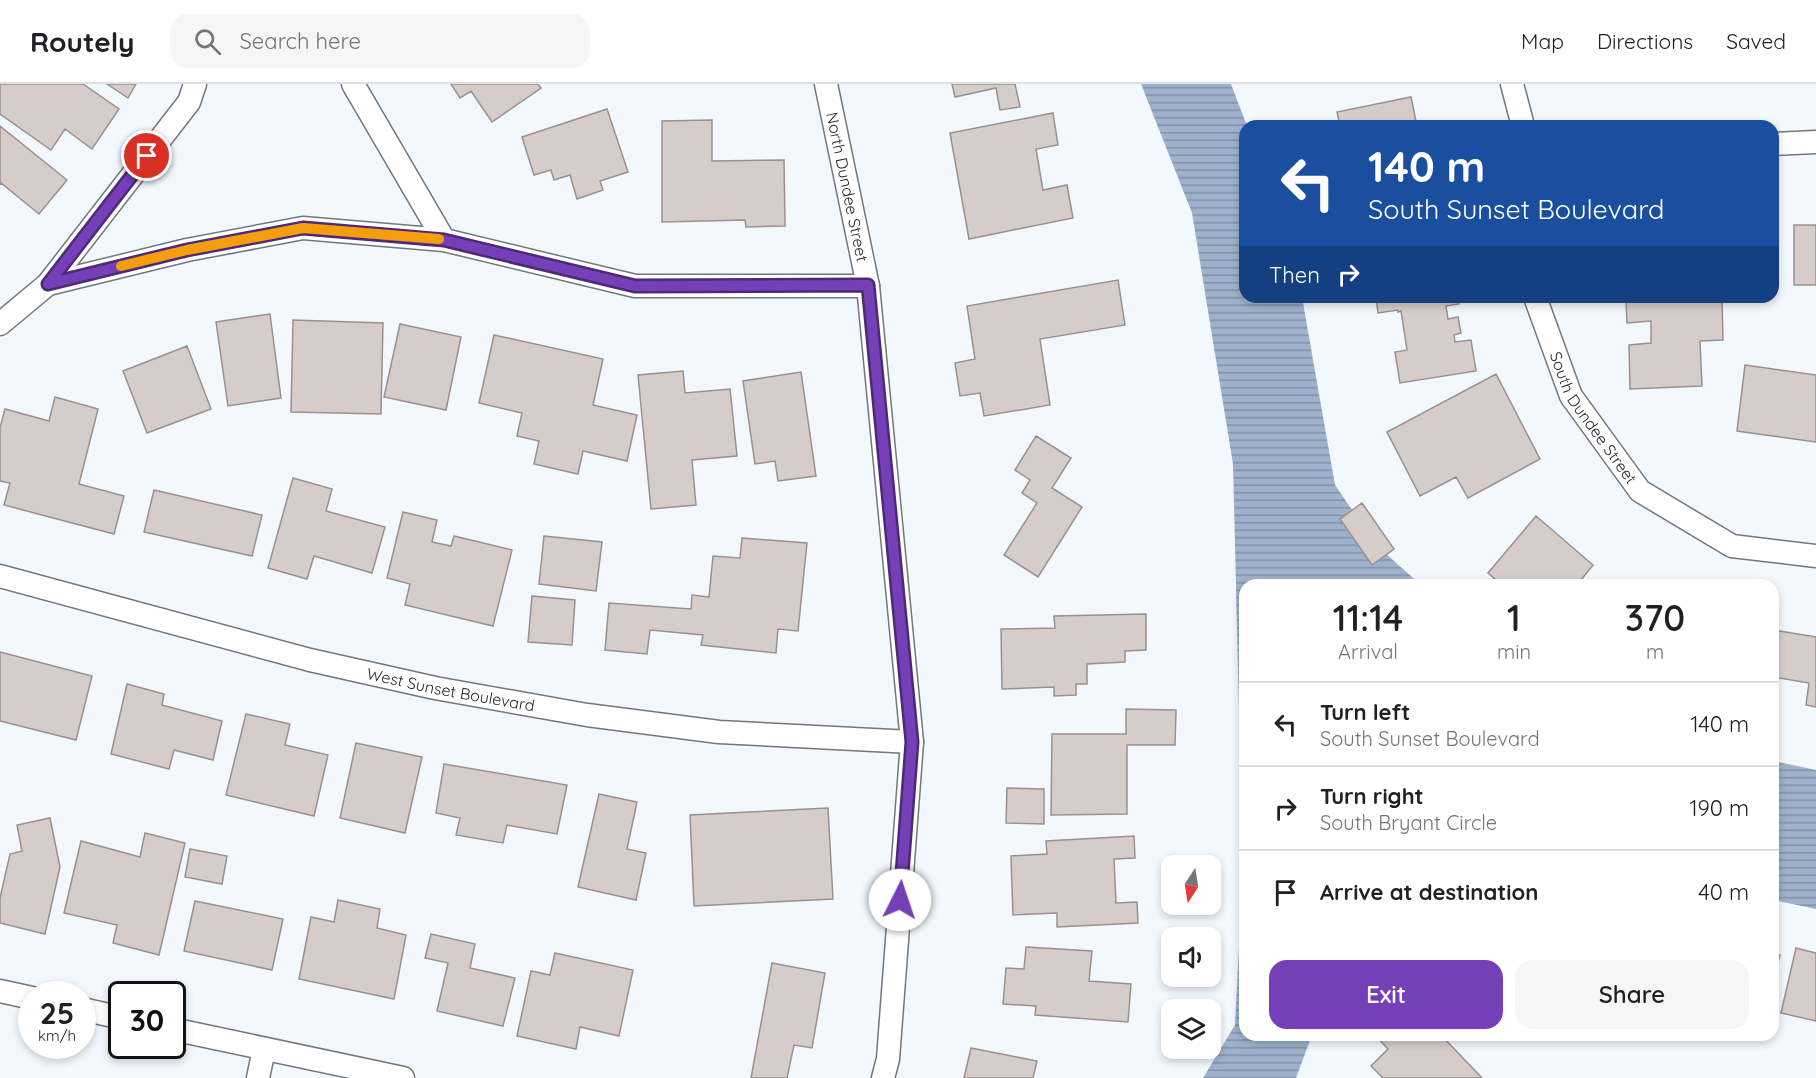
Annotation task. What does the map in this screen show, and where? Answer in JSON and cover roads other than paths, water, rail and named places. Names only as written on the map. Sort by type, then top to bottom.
[{"type":"street","points":[[0,324],[48,284],[189,102],[195,84]]},
{"type":"street","points":[[353,84],[444,240]]},
{"type":"street","name":"North Dundee Street","points":[[825,84],[868,285],[912,742],[888,1059],[883,1078]]},
{"type":"street","points":[[1512,84],[1521,120]]},
{"type":"street","points":[[1779,144],[1816,142]]},
{"type":"street","points":[[48,284],[187,250],[303,228],[444,240],[635,286],[868,285]]},
{"type":"street","name":"South Dundee Street","points":[[1537,303],[1571,396],[1640,491],[1732,546],[1816,556]]},
{"type":"street","name":"West Sunset Boulevard","points":[[0,576],[310,660],[435,688],[564,711],[719,732],[912,742]]},
{"type":"street","points":[[0,991],[18,995]]},
{"type":"street","points":[[186,1032],[403,1078]]},
{"type":"street","points":[[258,1078],[264,1049]]},
{"type":"water","points":[[1141,84],[1231,84],[1245,120],[1239,120],[1239,303],[1303,303],[1335,485],[1376,545],[1414,579],[1239,579],[1239,708],[1233,464],[1192,213]]},
{"type":"water","points":[[1779,762],[1816,770],[1816,909],[1779,901]]},
{"type":"water","points":[[1239,948],[1239,1041],[1310,1041],[1296,1078],[1203,1078],[1214,1059],[1221,1059],[1221,1048],[1235,1025]]}]
